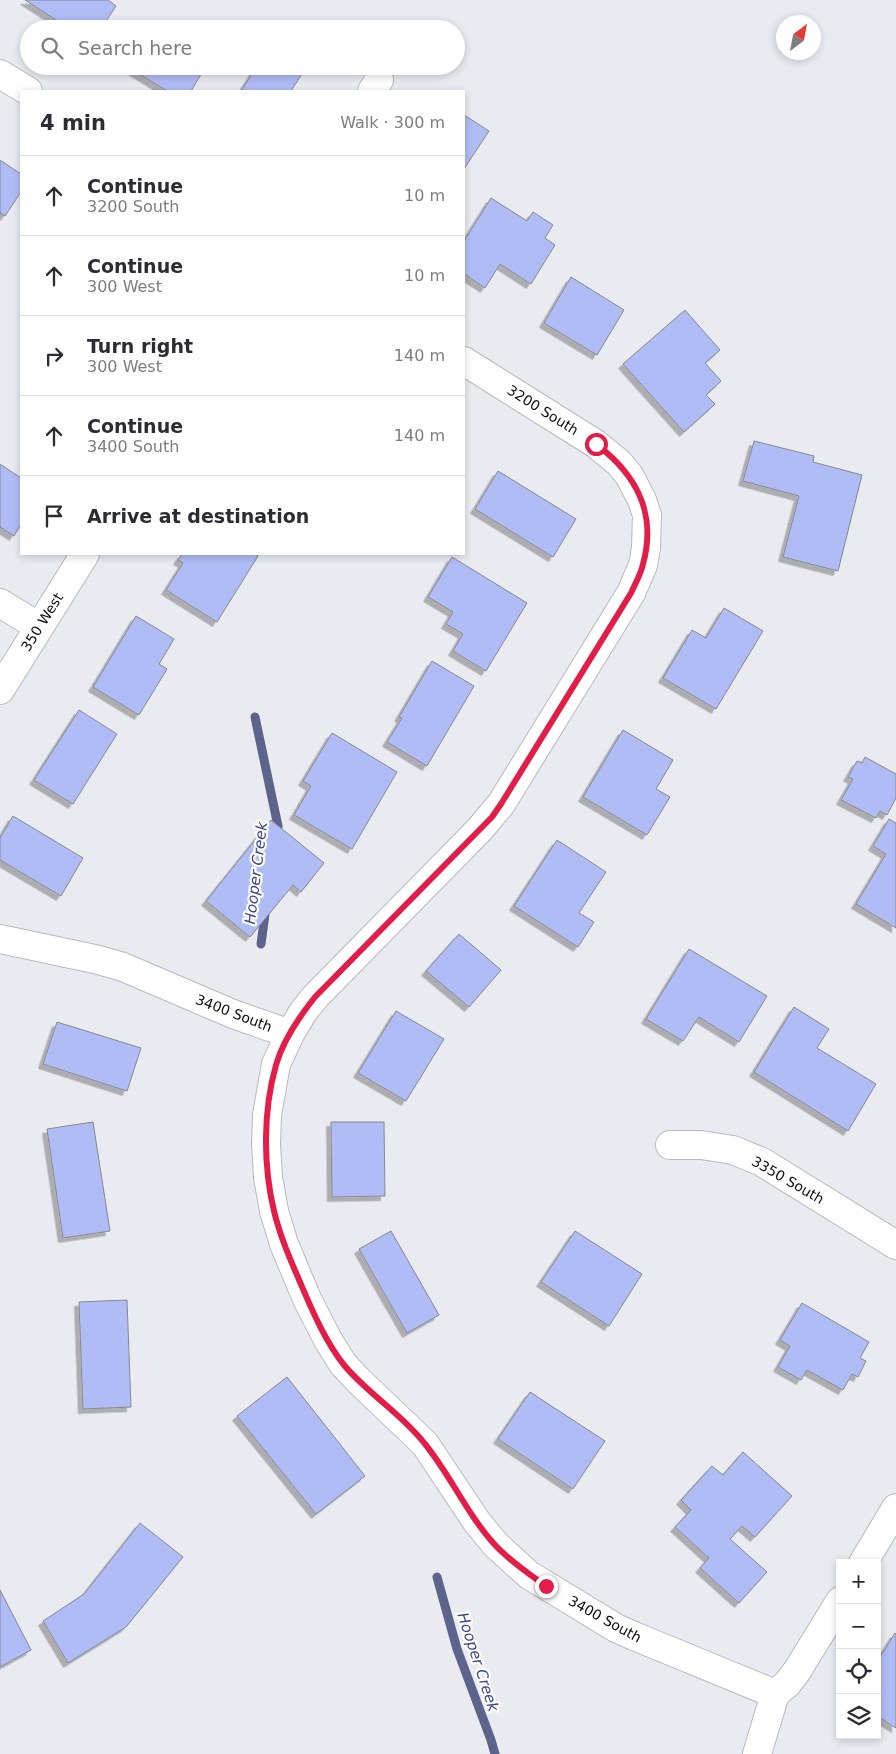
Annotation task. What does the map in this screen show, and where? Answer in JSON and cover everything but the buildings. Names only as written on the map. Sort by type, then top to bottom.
[{"type":"street","points":[[0,74],[26,90]]},
{"type":"street","name":"3200 South","points":[[290,1034],[303,1012],[315,997],[480,828],[501,804],[631,593],[643,565],[646,548],[647,515],[636,487],[619,463],[596,444],[465,362]]},
{"type":"street","name":"350 West","points":[[0,690],[84,555]]},
{"type":"street","points":[[0,603],[39,628]]},
{"type":"street","name":"3400 South","points":[[0,939],[123,967],[232,1014],[290,1034],[276,1064],[271,1087],[266,1134],[268,1177],[274,1211],[284,1244],[307,1299],[343,1364],[425,1444],[477,1522],[496,1545],[529,1575],[616,1628],[775,1694]]},
{"type":"street","name":"3350 South","points":[[670,1145],[701,1145],[732,1150],[762,1162],[896,1244]]},
{"type":"street","points":[[868,1559],[887,1542],[896,1508]]},
{"type":"street","points":[[757,1754],[775,1694],[797,1671],[838,1604]]},
{"type":"waterway","name":"Hooper Creek","points":[[255,717],[278,826],[277,838]]},
{"type":"waterway","name":"Hooper Creek","points":[[261,944],[266,907]]},
{"type":"waterway","name":"Hooper Creek","points":[[437,1577],[457,1649],[495,1754]]},
{"type":"route","points":[[546,1586],[529,1575],[496,1545],[477,1522],[425,1444],[343,1364],[328,1340],[307,1299],[284,1244],[274,1211],[268,1177],[267,1114],[276,1064],[303,1012],[315,997],[492,817],[631,593],[643,565],[646,548],[647,515],[629,474],[609,453],[596,444]]}]
